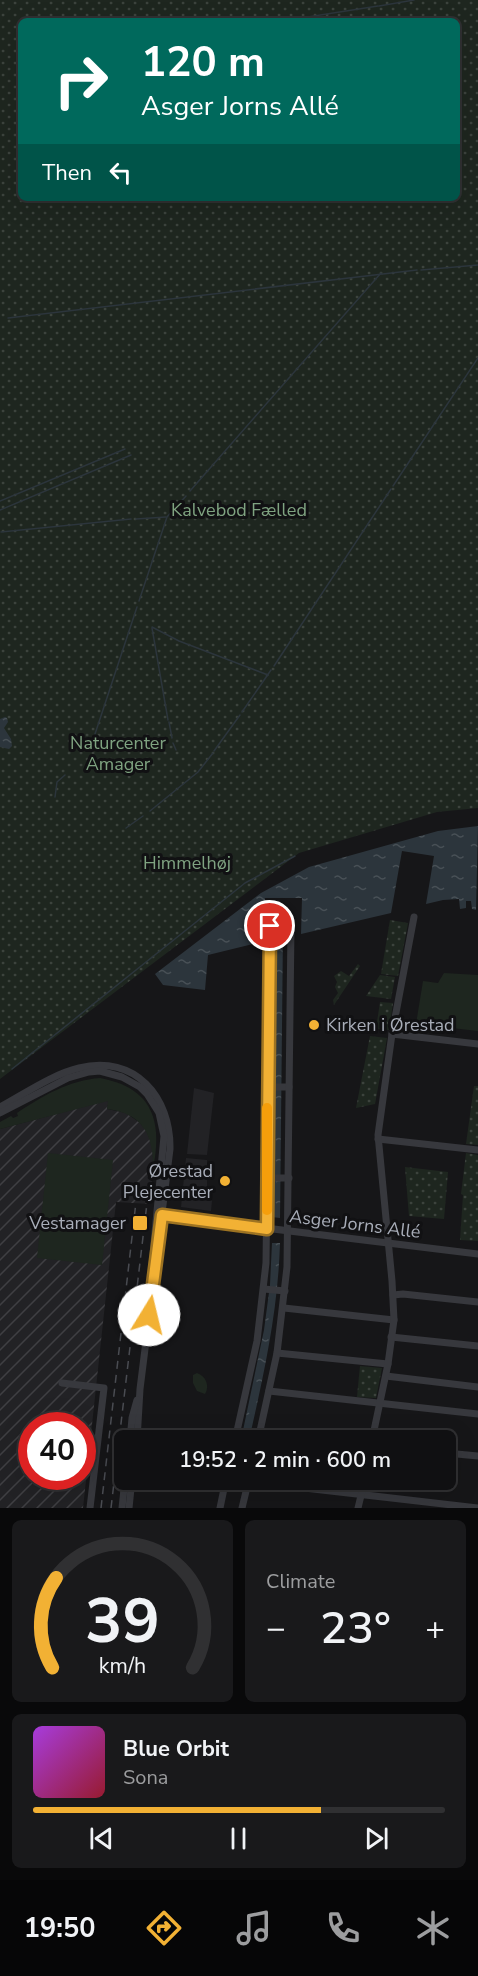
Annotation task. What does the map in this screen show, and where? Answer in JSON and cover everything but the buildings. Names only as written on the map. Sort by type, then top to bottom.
[{"type":"street","points":[[374,1430],[386,1376],[394,1320],[378,1139],[381,1102],[392,1034],[414,917]]},
{"type":"street","points":[[237,1430],[266,1289],[270,926],[291,926],[286,1087],[289,1178],[288,1232],[282,1291],[284,1308],[277,1353],[260,1430]]},
{"type":"street","points":[[392,1034],[478,1044]]},
{"type":"street","points":[[0,1107],[77,1068],[105,1066],[134,1075],[160,1100],[169,1124],[170,1149],[160,1204]]},
{"type":"street","points":[[0,1113],[78,1074],[100,1071],[131,1081],[140,1087],[154,1103],[163,1125],[164,1148],[138,1430]]},
{"type":"street","points":[[269,1087],[286,1087]]},
{"type":"street","points":[[378,1139],[478,1150]]},
{"type":"street","points":[[267,1178],[289,1178]]},
{"type":"street","name":"Asger Jorns Allé","points":[[159,1215],[478,1254]]},
{"type":"street","points":[[266,1289],[282,1291]]},
{"type":"street","points":[[393,1295],[403,1293],[478,1302]]},
{"type":"street","points":[[284,1308],[394,1320]]},
{"type":"street","points":[[391,1337],[478,1346]]},
{"type":"street","points":[[277,1353],[388,1364]]},
{"type":"street","points":[[386,1376],[478,1387]]},
{"type":"street","points":[[62,1383],[104,1388],[90,1508]]},
{"type":"street","points":[[131,1430],[140,1389]]},
{"type":"street","points":[[268,1391],[478,1414]]},
{"type":"street","points":[[456,1454],[478,1456]]},
{"type":"street","points":[[122,1508],[124,1490]]},
{"type":"street","points":[[129,1508],[131,1490]]},
{"type":"street","points":[[220,1508],[224,1490]]},
{"type":"street","points":[[243,1508],[247,1490]]},
{"type":"street","points":[[329,1490],[478,1508]]},
{"type":"street","points":[[358,1508],[362,1490]]},
{"type":"shaded area","points":[[194,1088],[214,1093],[207,1155],[187,1154]]},
{"type":"shaded area","points":[[109,1100],[107,1109],[126,1113],[146,1130],[153,1147],[153,1170],[150,1204],[116,1202],[93,1412],[18,1412],[18,1490],[85,1490],[83,1508],[0,1508],[0,1129]]},
{"type":"shaded area","points":[[186,1158],[207,1160],[207,1187],[212,1201],[211,1211],[181,1207]]},
{"type":"green space","name":"Kalvebod Fælled","points":[[0,0],[478,0],[478,808],[437,812],[299,853],[0,1079]]},
{"type":"green space","points":[[390,920],[408,923],[398,976],[381,974]]},
{"type":"green space","points":[[358,964],[360,966],[334,1005],[333,1000],[338,993],[334,976],[341,971],[349,976]]},
{"type":"green space","points":[[444,973],[478,975],[478,1031],[416,1024],[423,981],[438,983]]},
{"type":"green space","points":[[380,975],[395,977],[391,999],[366,996]]},
{"type":"green space","points":[[380,1002],[393,1003],[389,1030],[376,1029]]},
{"type":"green space","points":[[370,1036],[387,1038],[375,1104],[356,1108]]},
{"type":"green space","points":[[100,1078],[132,1090],[150,1109],[155,1122],[156,1136],[153,1170],[151,1147],[144,1128],[130,1115],[107,1109],[108,1101],[0,1129],[0,1122],[11,1116],[13,1118],[18,1116],[17,1113],[46,1095],[67,1085]]},
{"type":"green space","points":[[474,1086],[478,1086],[478,1145],[466,1144]]},
{"type":"green space","points":[[48,1153],[113,1160],[102,1265],[37,1258]]},
{"type":"green space","points":[[466,1153],[478,1155],[478,1241],[460,1240],[463,1195],[461,1194]]},
{"type":"green space","points":[[405,1167],[448,1172],[444,1219],[409,1216]]},
{"type":"green space","points":[[360,1366],[382,1368],[376,1398],[357,1397]]},
{"type":"green space","points":[[197,1373],[203,1376],[206,1382],[205,1394],[197,1391],[193,1383],[193,1375]]},
{"type":"water","points":[[5,717],[8,722],[4,728],[11,739],[12,746],[9,749],[0,747],[0,719]]},
{"type":"water","points":[[478,826],[476,910],[472,909],[471,901],[466,901],[466,908],[460,909],[459,899],[426,904],[434,856],[402,851],[391,913],[301,934],[302,898],[265,898],[265,941],[208,955],[205,990],[163,985],[155,974],[261,893],[309,867],[438,831]]},
{"type":"water","points":[[275,930],[283,930],[280,1218],[272,1217]]},
{"type":"water","points":[[272,1243],[280,1243],[273,1318],[265,1367],[251,1430],[243,1430],[264,1330],[270,1285]]},
{"type":"waterway","points":[[379,6],[414,0]]},
{"type":"waterway","points":[[301,18],[378,6]]},
{"type":"waterway","points":[[421,270],[478,265]]},
{"type":"waterway","points":[[8,318],[417,270]]},
{"type":"waterway","points":[[190,491],[381,273]]},
{"type":"waterway","points":[[393,486],[478,358]]},
{"type":"waterway","points":[[0,501],[125,449]]},
{"type":"waterway","points":[[0,510],[131,455]]},
{"type":"waterway","points":[[274,666],[391,489]]},
{"type":"waterway","points":[[139,601],[167,517],[186,496]]},
{"type":"waterway","points":[[136,519],[166,517]]},
{"type":"waterway","points":[[1,532],[131,519]]},
{"type":"waterway","points":[[95,734],[137,607]]},
{"type":"waterway","points":[[152,627],[179,641],[268,675]]},
{"type":"waterway","points":[[152,628],[168,720]]},
{"type":"waterway","points":[[242,712],[271,670]]},
{"type":"waterway","points":[[214,751],[240,715]]},
{"type":"waterway","points":[[169,722],[172,738]]},
{"type":"waterway","points":[[173,743],[176,750]]},
{"type":"waterway","points":[[150,811],[198,772],[213,753]]},
{"type":"waterway","points":[[55,797],[57,782],[65,775]]},
{"type":"waterway","points":[[126,828],[143,816]]},
{"type":"waterway","points":[[12,1069],[245,883],[295,856]]},
{"type":"railway","points":[[101,1508],[136,1202]]},
{"type":"railway","points":[[111,1508],[147,1203]]},
{"type":"slow traffic","points":[[267,1108],[267,1210]]},
{"type":"place","name":"Kirken i Ørestad","points":[[314,1025]]},
{"type":"place","name":"Ørestad Plejecenter","points":[[225,1181]]},
{"type":"place","name":"Vestamager","points":[[140,1223]]},
{"type":"route","points":[[149,1315],[162,1215],[267,1229],[270,926]]},
{"type":"park label","name":"Naturcenter Amager","points":[[118,753]]},
{"type":"park label","name":"Himmelhøj","points":[[187,863]]}]
